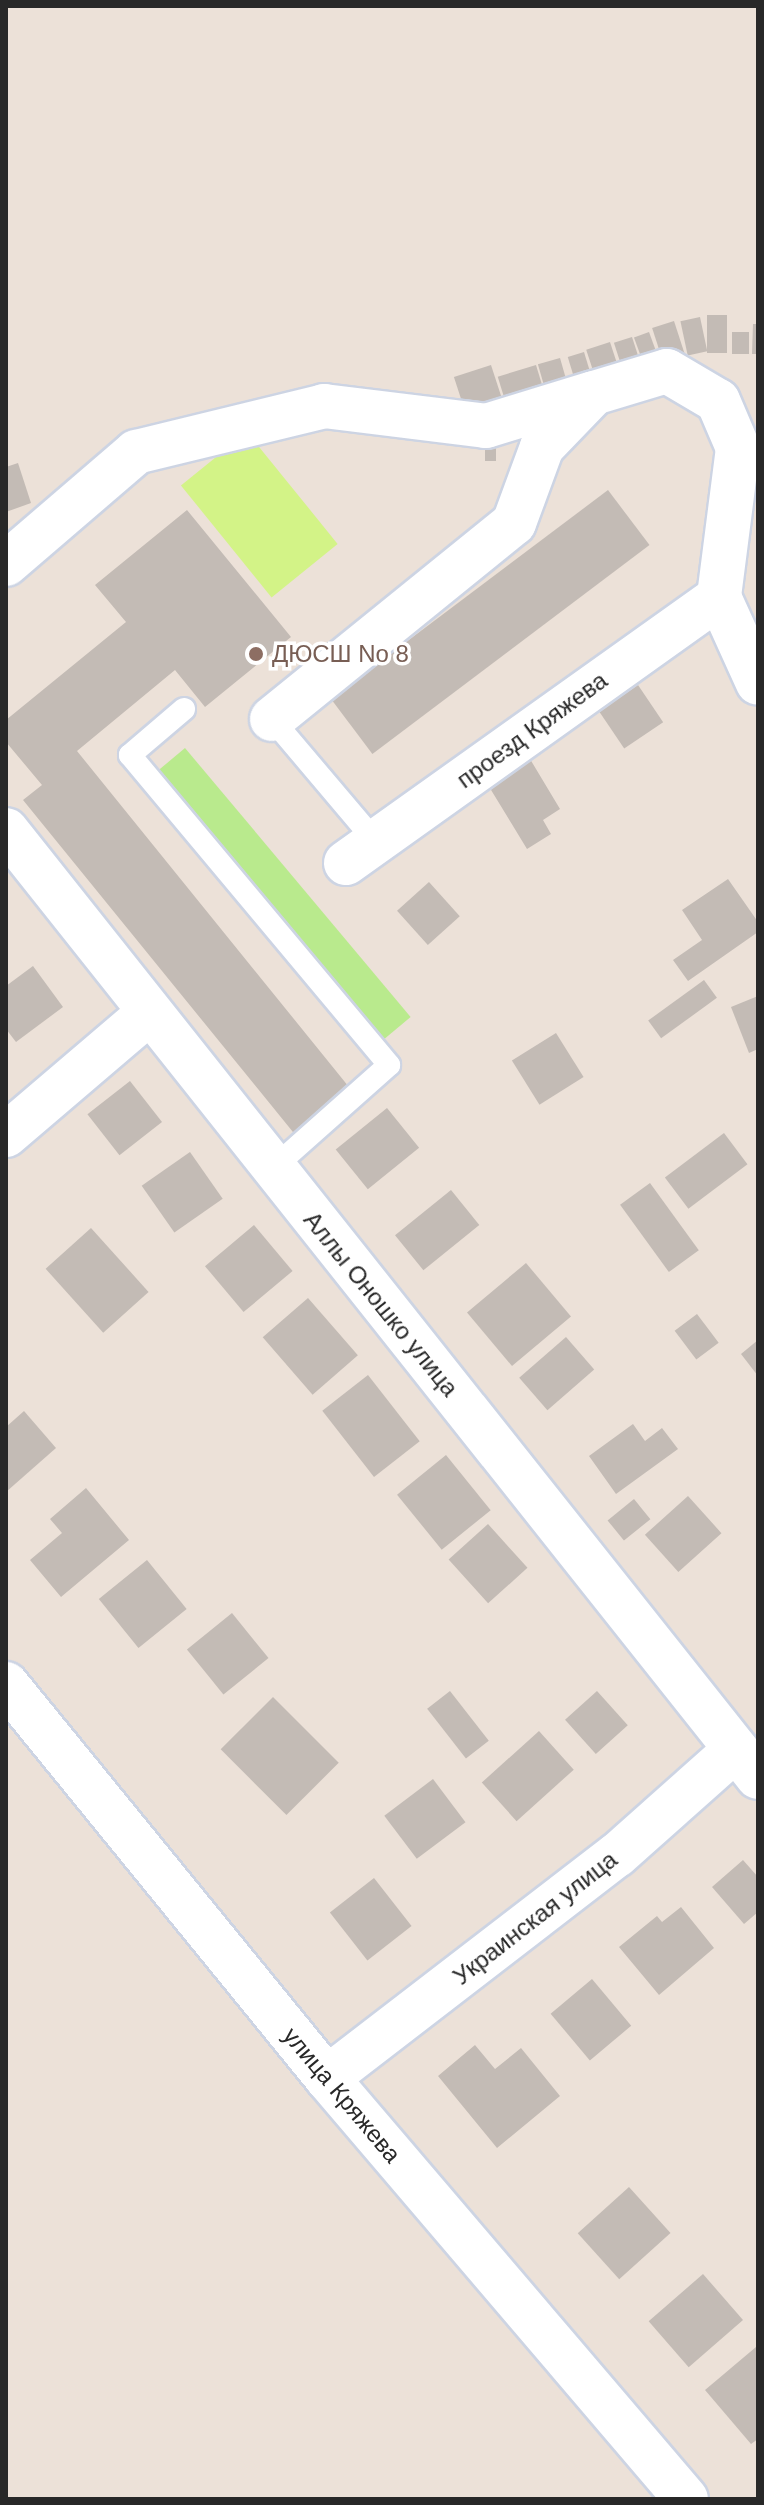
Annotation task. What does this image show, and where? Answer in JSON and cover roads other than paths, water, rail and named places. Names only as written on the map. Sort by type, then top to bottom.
[{"type":"street","points":[[6,564],[136,452],[324,406],[486,426],[667,371],[718,401],[738,448],[719,597],[758,683]]},
{"type":"street","points":[[272,719],[514,523],[542,447],[594,393]]},
{"type":"street","points":[[719,597],[758,615]]},
{"type":"street","name":"проезд Кряжева","points":[[361,852],[719,597]]},
{"type":"street","name":"Аллы Оношко улица","points":[[6,830],[747,1763]]},
{"type":"street","points":[[6,1135],[149,1013]]},
{"type":"street","name":"улица Кряжева","points":[[6,1684],[327,2078],[686,2499]]},
{"type":"street","name":"Украинская улица","points":[[327,2078],[617,1855],[747,1763]]},
{"type":"lane","points":[[184,709],[130,755],[389,1065],[273,1168]]},
{"type":"lane","points":[[272,719],[361,852]]},
{"type":"place","name":"ДЮСШ No 8","points":[[256,654]]}]
